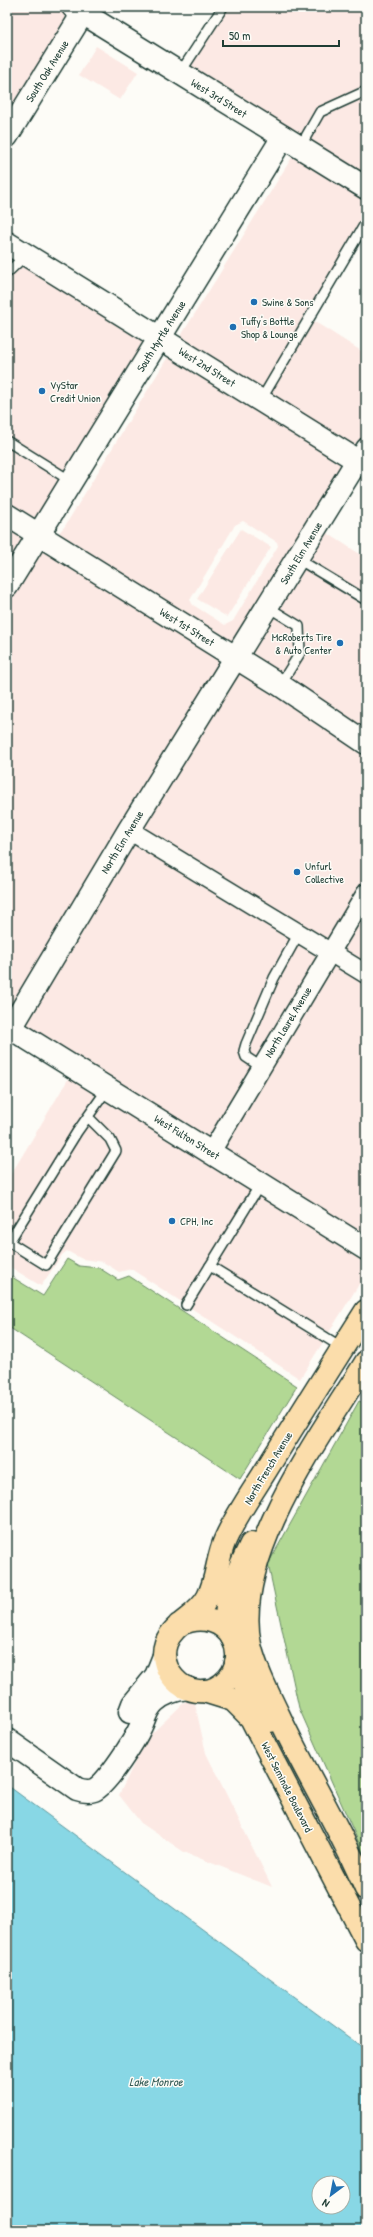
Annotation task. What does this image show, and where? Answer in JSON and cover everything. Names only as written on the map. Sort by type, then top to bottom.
[{"type":"main road","name":"North French Avenue","points":[[164,1656],[166,1644],[171,1634],[201,1609],[207,1599],[212,1589],[225,1539],[366,1311]]},
{"type":"main road","points":[[236,1662],[248,1612],[254,1576],[265,1540],[295,1478],[366,1362]]},
{"type":"main road","points":[[179,1626],[196,1619],[214,1621],[241,1641]]},
{"type":"main road","name":"West Seminole Boulevard","points":[[241,1641],[364,1884]]},
{"type":"main road","points":[[164,1656],[166,1666],[171,1676],[178,1683],[195,1690]]},
{"type":"main road","name":"North French Avenue","points":[[195,1690],[215,1688],[225,1682],[232,1673],[236,1662]]},
{"type":"main road","name":"West Seminole Boulevard","points":[[236,1662],[239,1674],[274,1728],[337,1851],[364,1884]]},
{"type":"main road","name":"West Seminole Boulevard","points":[[195,1690],[233,1700],[251,1718],[358,1907],[366,1938]]},
{"type":"street","name":"West 3rd Street","points":[[81,9],[180,73],[366,188]]},
{"type":"street","name":"South Oak Avenue","points":[[7,136],[81,9]]},
{"type":"street","name":"South Myrtle Avenue","points":[[7,586],[160,337],[291,142]]},
{"type":"street","name":"West 2nd Street","points":[[7,243],[160,337],[260,401],[363,458]]},
{"type":"street","name":"South Elm Avenue","points":[[237,658],[363,458]]},
{"type":"street","name":"West 1st Street","points":[[7,515],[280,685],[366,743]]},
{"type":"street","name":"North Elm Avenue","points":[[9,1027],[129,830],[237,658]]},
{"type":"street","points":[[129,830],[366,974]]},
{"type":"street","name":"North Laurel Avenue","points":[[211,1152],[366,893]]},
{"type":"street","name":"West Fulton Street","points":[[9,1027],[366,1249]]},
{"type":"street","name":"North French Avenue","points":[[114,1769],[126,1724],[134,1704],[156,1676],[164,1656]]},
{"type":"street","name":"North French Avenue","points":[[7,1740],[76,1789],[84,1791],[93,1790],[101,1786],[114,1769],[141,1727],[146,1712],[154,1702],[170,1691],[195,1690]]},
{"type":"lane","points":[[180,73],[223,7]]},
{"type":"lane","points":[[291,142],[320,112],[366,91]]},
{"type":"lane","points":[[260,401],[366,222]]},
{"type":"lane","points":[[7,273],[26,254]]},
{"type":"lane","points":[[7,441],[71,481]]},
{"type":"lane","points":[[298,559],[366,600]]},
{"type":"lane","points":[[268,607],[299,626],[300,653],[280,685]]},
{"type":"lane","points":[[261,1067],[246,1057],[244,1051],[274,978],[299,933]]},
{"type":"lane","points":[[88,1117],[110,1139],[116,1152],[46,1265],[9,1242],[77,1132],[108,1088]]},
{"type":"lane","points":[[186,1305],[261,1183]]},
{"type":"lane","points":[[210,1266],[343,1348]]},
{"type":"shaded area","points":[[7,7],[56,7],[72,16],[7,121]]},
{"type":"shaded area","points":[[225,7],[366,7],[366,177],[188,67]]},
{"type":"shaded area","points":[[96,46],[138,72],[120,100],[79,75]]},
{"type":"shaded area","points":[[294,154],[366,198],[366,234],[312,320],[366,354],[366,432],[355,449],[179,339]]},
{"type":"shaded area","points":[[7,254],[144,341],[35,520],[7,503]]},
{"type":"shaded area","points":[[169,355],[346,464],[235,647],[57,535],[65,526]],"holes":[[[243,521],[277,542],[278,546],[233,621],[225,625],[193,605],[190,600],[235,525]]]},
{"type":"shaded area","points":[[7,525],[31,540],[7,571]]},
{"type":"shaded area","points":[[241,529],[271,547],[227,617],[197,599]]},
{"type":"shaded area","points":[[324,531],[366,558],[366,732],[248,655]]},
{"type":"shaded area","points":[[45,549],[225,662],[7,1016],[7,601],[28,567]]},
{"type":"shaded area","points":[[239,670],[366,754],[366,877],[327,940],[141,826]]},
{"type":"shaded area","points":[[131,841],[318,955],[209,1140],[22,1025]]},
{"type":"shaded area","points":[[366,907],[366,964],[341,948]]},
{"type":"shaded area","points":[[332,964],[366,985],[366,1238],[223,1149]]},
{"type":"shaded area","points":[[70,1076],[366,1260],[366,1273],[300,1379],[131,1269],[119,1272],[103,1262],[82,1259],[67,1251],[62,1255],[41,1286],[7,1265],[7,1181]]},
{"type":"shaded area","points":[[189,1698],[194,1700],[206,1753],[272,1887],[184,1852],[141,1823],[119,1795],[146,1739]]},
{"type":"green space","points":[[67,1259],[79,1266],[99,1268],[118,1280],[129,1276],[297,1386],[240,1479],[7,1326],[7,1274],[43,1296]]},
{"type":"green space","points":[[359,1401],[366,1404],[366,1859],[299,1708],[268,1564]]},
{"type":"water","name":"Lake Monroe","points":[[7,1785],[366,2050],[366,2230],[7,2230]]},
{"type":"place","name":"Swine & Sons","points":[[254,302]]},
{"type":"place","name":"Tuffy's Bottle Shop & Lounge","points":[[233,327]]},
{"type":"place","name":"VyStar Credit Union","points":[[42,391]]},
{"type":"place","name":"McRoberts Tire & Auto Center","points":[[340,643]]},
{"type":"place","name":"Unfurl Collective","points":[[297,872]]},
{"type":"place","name":"CPH, Inc","points":[[172,1221]]}]
